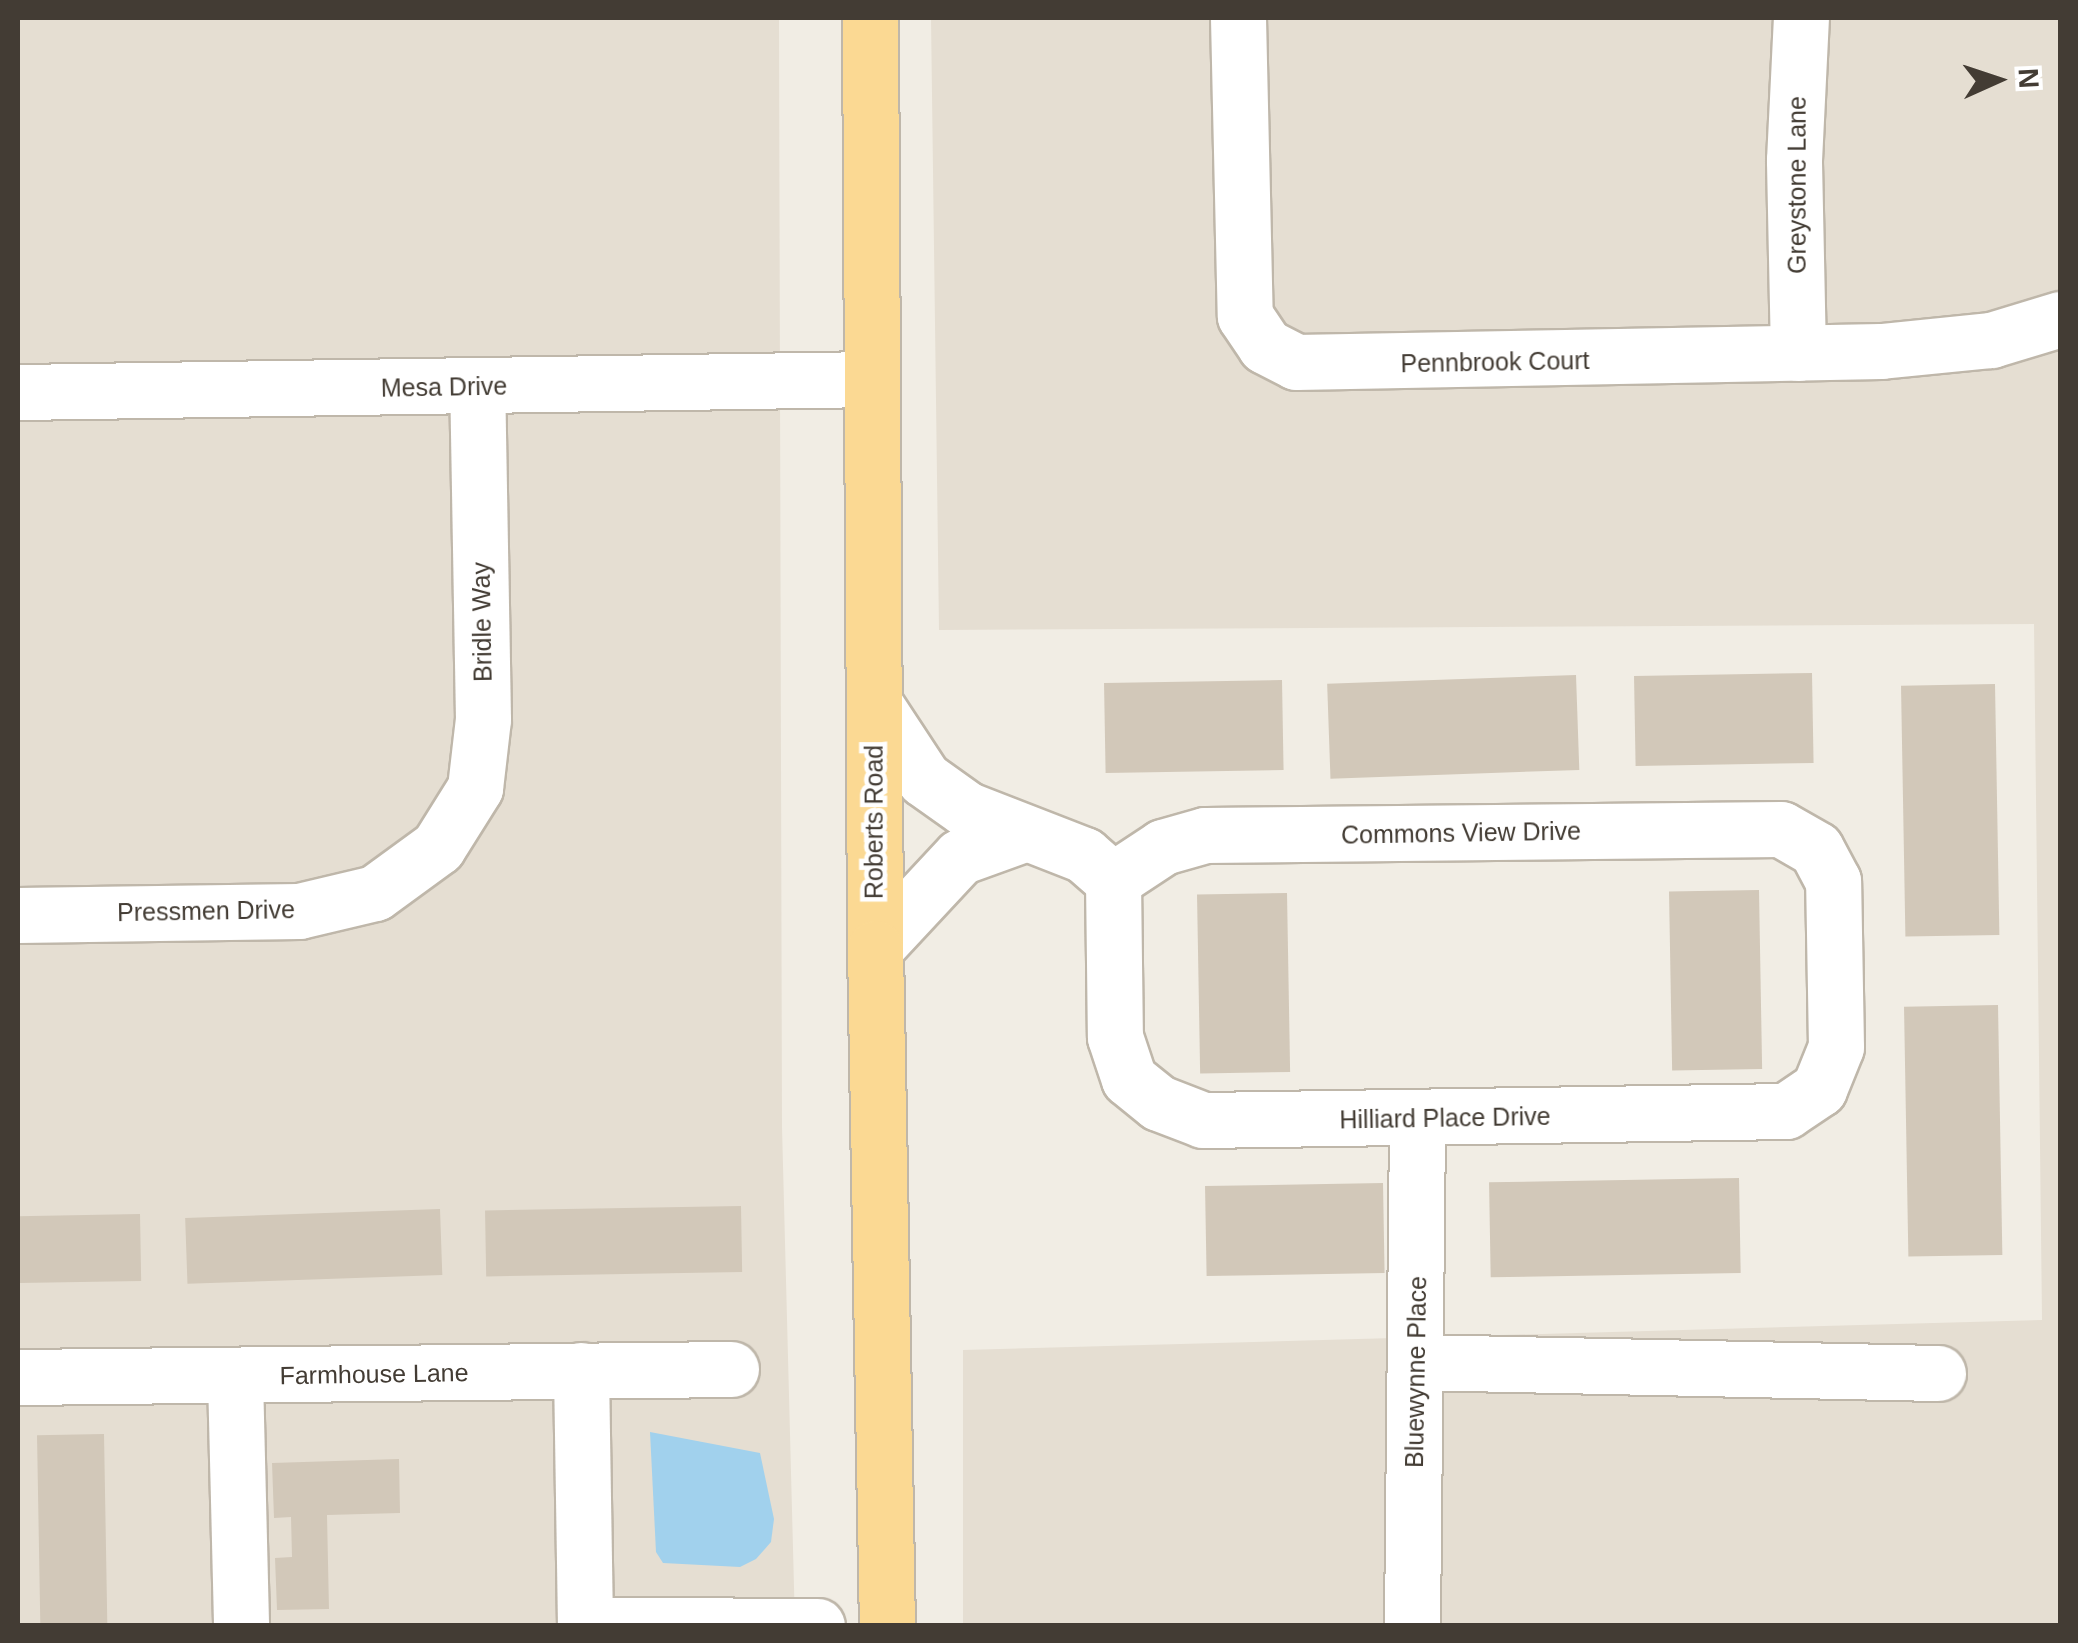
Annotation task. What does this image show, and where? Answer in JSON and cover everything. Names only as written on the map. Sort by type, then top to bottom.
[{"type":"main road","name":"Roberts Road","points":[[870,18],[875,948],[887,1626]]},
{"type":"street","name":"Pennbrook Court","points":[[1238,18],[1240,282],[1245,316],[1265,346],[1296,362],[1798,353],[1991,340],[2060,319]]},
{"type":"street","name":"Greystone Lane","points":[[1798,353],[1794,160],[1801,18]]},
{"type":"street","name":"Mesa Drive","points":[[18,392],[870,380]]},
{"type":"street","name":"Bridle Way","points":[[438,847],[475,788],[483,719],[477,386]]},
{"type":"street","points":[[874,702],[924,779],[966,809],[1084,855],[1113,880]]},
{"type":"street","name":"Commons View Drive","points":[[1113,880],[1163,848],[1206,835],[1781,829],[1816,849]]},
{"type":"street","points":[[875,948],[960,857],[1026,833]]},
{"type":"street","name":"Pressmen Drive","points":[[18,914],[299,911],[375,894],[438,847]]},
{"type":"street","name":"Hilliard Place Drive","points":[[1113,880],[1115,1037],[1129,1079],[1159,1104],[1203,1120],[1786,1111],[1820,1089],[1836,1046],[1833,881],[1816,849]]},
{"type":"street","name":"Bluewynne Place","points":[[1412,1626],[1417,1119]]},
{"type":"street","points":[[1417,1362],[1938,1373]]},
{"type":"street","name":"Farmhouse Lane","points":[[18,1377],[731,1368]]},
{"type":"street","points":[[580,1370],[585,1625],[817,1626]]},
{"type":"street","points":[[235,1377],[241,1626]]},
{"type":"shaded area","points":[[18,18],[779,18],[782,1127],[795,1625],[18,1625]]},
{"type":"shaded area","points":[[931,18],[2060,18],[2060,1625],[963,1625],[963,1350],[2042,1320],[2034,624],[939,630]]},
{"type":"water","points":[[650,1432],[760,1453],[774,1519],[771,1542],[756,1559],[740,1567],[663,1563],[656,1552]]},
{"type":"building","points":[[1812,673],[1814,763],[1636,766],[1634,676]]},
{"type":"building","points":[[1576,675],[1579,770],[1330,779],[1327,684]]},
{"type":"building","points":[[1282,680],[1284,770],[1106,773],[1104,683]]},
{"type":"building","points":[[1995,684],[1999,935],[1905,937],[1901,686]]},
{"type":"building","points":[[1759,890],[1762,1069],[1672,1071],[1669,892]]},
{"type":"building","points":[[1287,893],[1290,1072],[1200,1074],[1197,895]]},
{"type":"building","points":[[1998,1005],[2002,1255],[1908,1257],[1904,1007]]},
{"type":"building","points":[[1739,1178],[1741,1273],[1491,1277],[1489,1182]]},
{"type":"building","points":[[1383,1183],[1385,1273],[1207,1276],[1205,1186]]},
{"type":"building","points":[[741,1206],[742,1272],[486,1276],[485,1210]]},
{"type":"building","points":[[440,1209],[442,1275],[187,1284],[185,1218]]},
{"type":"building","points":[[140,1214],[141,1281],[19,1283],[18,1216]]},
{"type":"building","points":[[104,1434],[107,1626],[40,1626],[37,1435]]},
{"type":"building","points":[[399,1459],[400,1513],[327,1515],[329,1609],[277,1610],[275,1558],[292,1557],[291,1517],[274,1518],[272,1463]]}]
